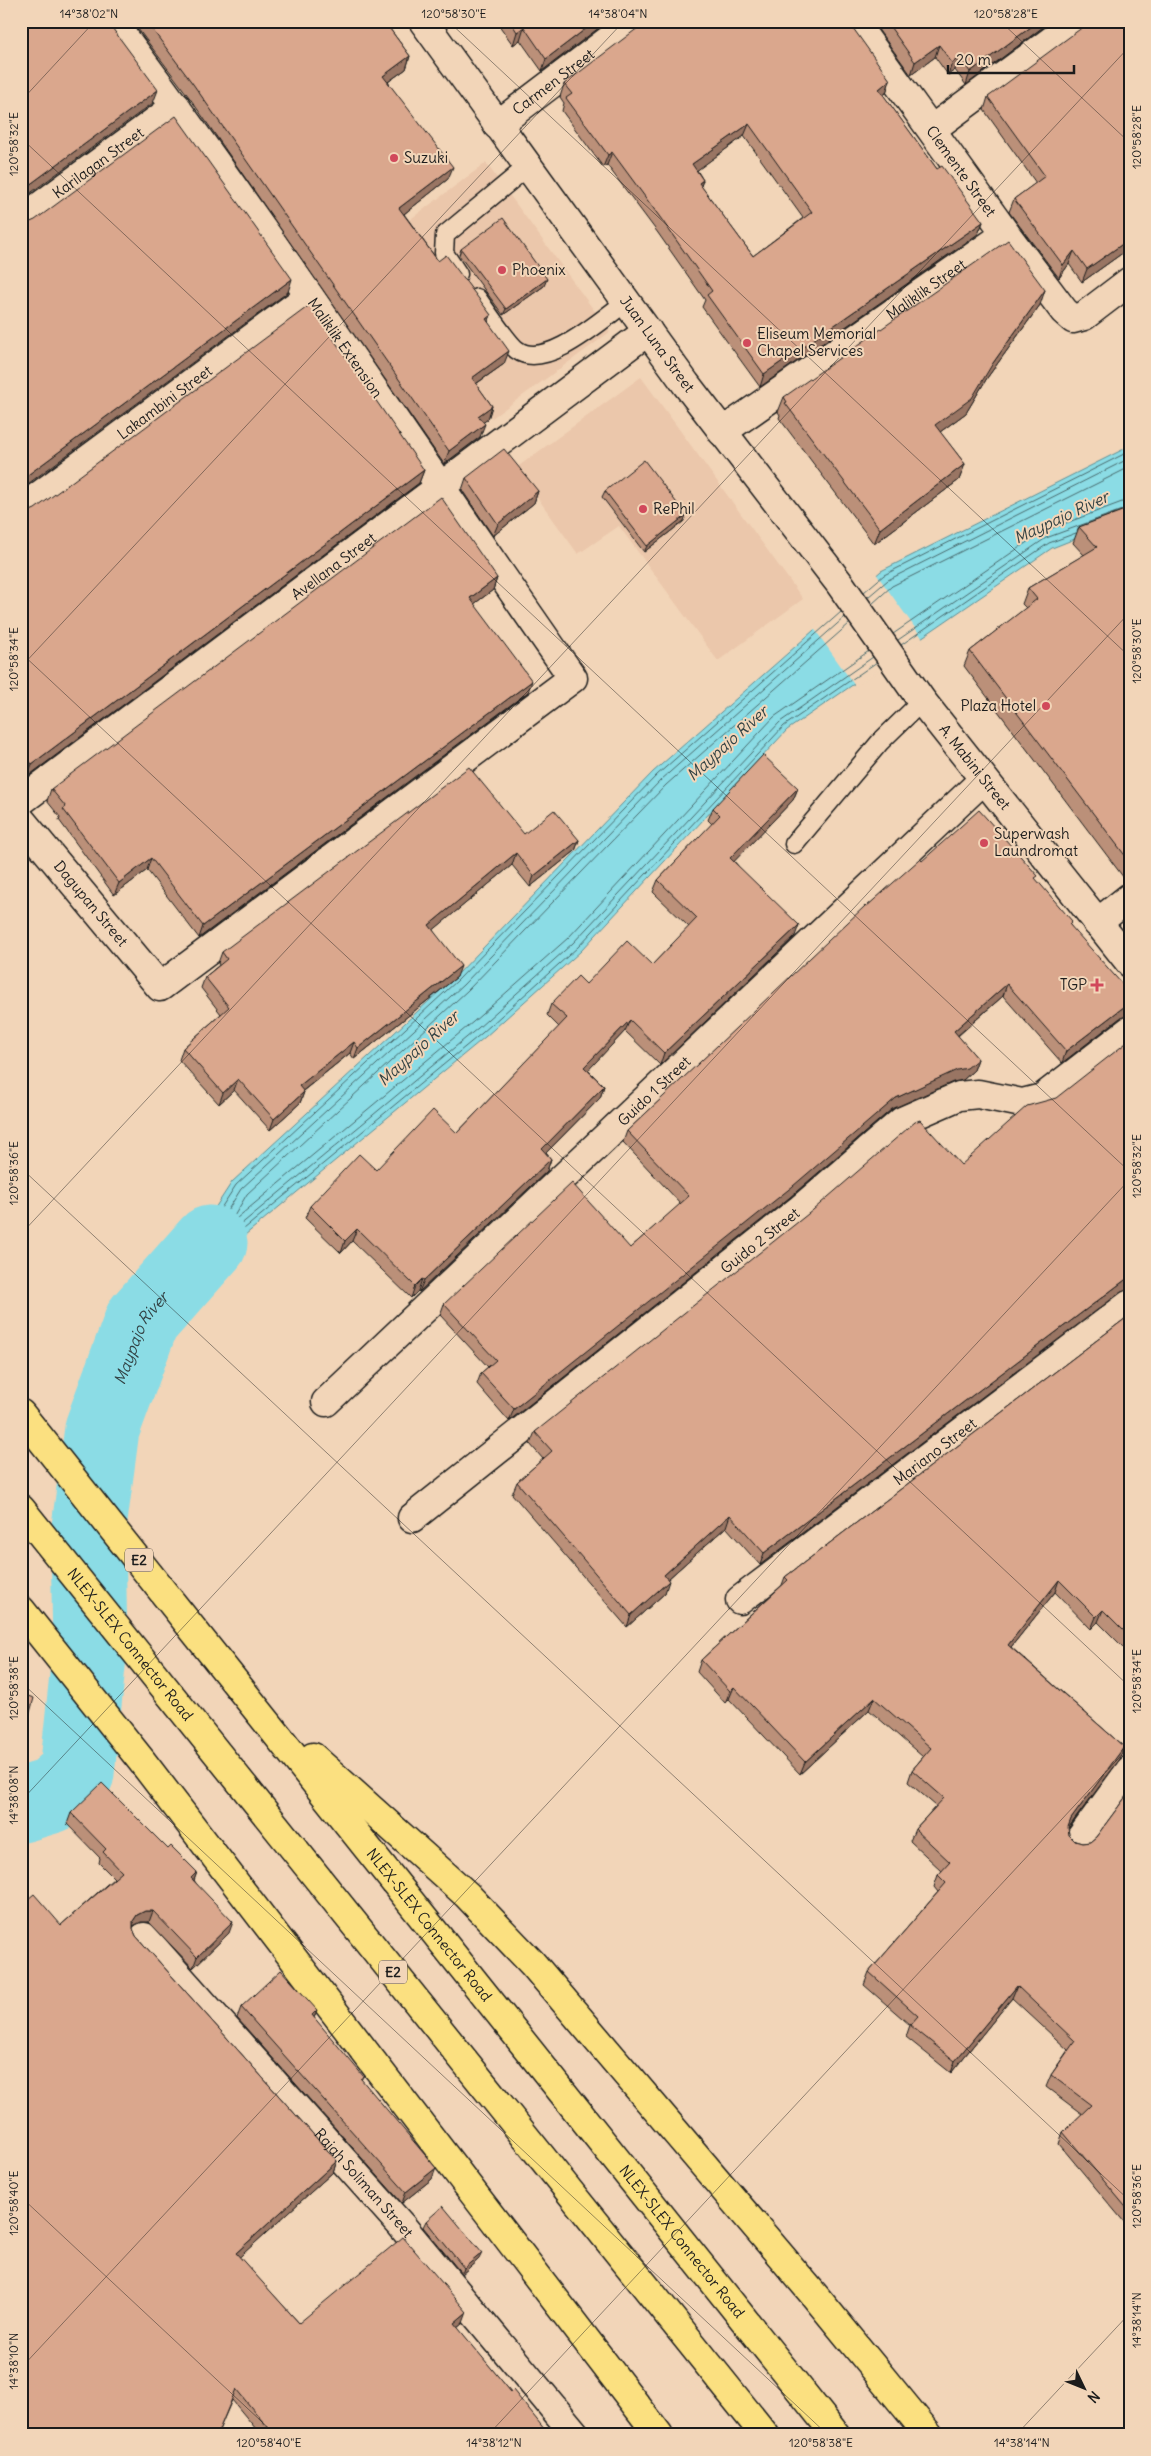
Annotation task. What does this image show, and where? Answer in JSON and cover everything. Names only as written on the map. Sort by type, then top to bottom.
[{"type":"highway","name":"NLEX-SLEX Connector Road","points":[[21,1414],[836,2435]]},
{"type":"highway","name":"NLEX-SLEX Connector Road","points":[[21,1510],[765,2435]]},
{"type":"highway","points":[[21,1610],[141,1760],[660,2435]]},
{"type":"highway","points":[[256,1706],[467,1895],[532,1963],[929,2435]]},
{"type":"street","name":"Maliklik Extension","points":[[112,21],[176,106],[573,678],[160,987]]},
{"type":"street","name":"Juan Luna Street","points":[[423,21],[526,167],[722,432],[840,584],[895,663]]},
{"type":"street","name":"Carmen Street","points":[[497,125],[634,21]]},
{"type":"street","name":"Clemente Street","points":[[853,21],[1006,234],[1064,311],[1073,319],[1084,316],[1130,282]]},
{"type":"street","points":[[932,129],[1078,21]]},
{"type":"street","name":"Karilagan Street","points":[[21,220],[176,106]]},
{"type":"street","name":"Maliklik Street","points":[[722,432],[1006,234]]},
{"type":"street","name":"Lakambini Street","points":[[21,509],[309,296]]},
{"type":"street","name":"Avellana Street","points":[[21,801],[648,331]]},
{"type":"street","name":"A. Mabini Street","points":[[895,663],[983,780],[1130,964]]},
{"type":"street","name":"Guido 1 Street","points":[[326,1402],[983,780]]},
{"type":"street","name":"Dagupan Street","points":[[21,820],[160,987]]},
{"type":"street","points":[[1097,923],[1130,897]]},
{"type":"street","name":"Guido 2 Street","points":[[412,1518],[800,1210],[902,1121],[959,1096],[978,1094],[1022,1103],[1042,1098],[1130,1030]]},
{"type":"street","name":"Mariano Street","points":[[740,1600],[1130,1304]]},
{"type":"street","points":[[1079,1840],[1130,1770]]},
{"type":"street","name":"Rajah Soliman Street","points":[[144,1937],[401,2225],[576,2435]]},
{"type":"lane","points":[[526,167],[445,235],[444,253],[462,279],[516,350],[534,357],[555,352],[626,302]]},
{"type":"lane","points":[[794,844],[880,742],[922,701]]},
{"type":"shaded area","points":[[486,163],[610,332],[492,418],[427,330],[408,221]]},
{"type":"shaded area","points":[[641,377],[803,599],[718,661],[619,526],[578,554],[516,468]]},
{"type":"water","points":[[1130,446],[1130,517],[1052,548],[787,730],[581,951],[485,1037],[142,1320],[232,1182],[455,977],[653,772],[881,571]]},
{"type":"pier","points":[[875,572],[923,639],[855,686],[813,627]]},
{"type":"building","points":[[21,21],[107,21],[158,90],[21,191]]},
{"type":"building","points":[[146,21],[384,21],[410,56],[383,76],[453,167],[399,208],[438,261],[446,255],[491,315],[486,319],[509,351],[472,378],[492,406],[478,416],[485,424],[449,451],[193,84]]},
{"type":"building","points":[[510,21],[596,21],[546,59],[524,27],[517,32]]},
{"type":"building","points":[[647,21],[836,21],[839,26],[848,21],[890,80],[879,89],[937,169],[942,166],[983,222],[764,374],[707,295],[712,291],[662,220],[612,152],[608,155],[566,98],[572,94],[564,84]],"holes":[[[749,124],[812,212],[753,256],[699,183],[703,180],[692,164]]]},
{"type":"building","points":[[886,21],[1039,21],[970,72],[960,57],[952,63],[939,45],[915,62]]},
{"type":"building","points":[[1091,21],[1130,21],[1130,241],[1128,240],[1087,269],[1074,251],[1063,265],[1014,199],[1045,176],[988,97]]},
{"type":"building","points":[[176,116],[292,279],[21,480],[21,222],[28,223],[35,220]]},
{"type":"building","name":"Phoenix","points":[[503,218],[547,279],[506,309],[461,249]]},
{"type":"building","points":[[1008,240],[1045,290],[993,363],[972,398],[935,425],[965,464],[880,529],[785,403],[787,402],[784,397]]},
{"type":"building","points":[[310,305],[424,470],[32,764],[21,751],[21,511],[28,512],[35,509]]},
{"type":"building","points":[[504,449],[538,491],[498,524],[466,478]]},
{"type":"building","name":"RePhil","points":[[644,460],[686,515],[647,546],[605,491]]},
{"type":"building","points":[[441,497],[497,578],[470,598],[532,681],[203,926],[151,858],[119,883],[63,809],[66,807],[51,789]]},
{"type":"building","points":[[1130,508],[1130,862],[970,651],[1037,599],[1028,588],[1097,547],[1079,527]]},
{"type":"building","points":[[763,755],[798,788],[730,858],[799,925],[664,1053],[630,1020],[584,1067],[604,1086],[542,1149],[551,1159],[424,1280],[422,1279],[415,1286],[357,1229],[345,1241],[310,1206],[359,1154],[376,1170],[433,1110],[457,1133],[567,1018],[551,1004],[578,976],[586,984],[627,941],[652,965],[697,918],[658,880],[720,815],[713,808]]},
{"type":"building","points":[[469,767],[524,834],[554,810],[579,840],[534,876],[516,853],[429,925],[461,966],[358,1048],[354,1042],[299,1086],[304,1092],[274,1119],[238,1079],[223,1093],[183,1048],[229,1007],[205,977],[227,959],[222,952]]},
{"type":"building","points":[[979,810],[1038,876],[1035,878],[1072,921],[1069,924],[1130,993],[1130,1005],[1125,1006],[1066,1051],[1007,984],[954,1031],[978,1059],[967,1068],[957,1070],[896,1098],[793,1186],[514,1409],[481,1373],[496,1360],[444,1304],[572,1183],[630,1248],[689,1196],[627,1131],[865,906],[920,859],[922,861]]},
{"type":"building","points":[[1130,1040],[1130,1278],[764,1553],[730,1515],[664,1575],[669,1581],[631,1615],[517,1482],[552,1451],[535,1432],[813,1210],[915,1122],[920,1120],[961,1165],[1027,1106],[1056,1098]]},
{"type":"building","points":[[1130,1315],[1130,1637],[1103,1610],[1096,1617],[1059,1580],[1008,1645],[1124,1747],[1071,1819],[1068,1827],[1069,1835],[1075,1841],[1082,1843],[1090,1842],[1096,1837],[1130,1791],[1130,2212],[1063,2132],[1091,2105],[1051,2075],[1075,2041],[1017,1986],[955,2061],[910,2025],[918,2016],[869,1972],[946,1883],[938,1875],[950,1862],[915,1829],[944,1798],[912,1770],[931,1748],[874,1698],[805,1762],[734,1687],[730,1691],[701,1660],[788,1580],[785,1577]]},
{"type":"building","points":[[21,1694],[34,1698],[24,1734],[21,1733]]},
{"type":"building","points":[[102,1783],[168,1849],[171,1846],[197,1872],[191,1878],[233,1922],[197,1957],[153,1911],[145,1911],[137,1915],[133,1921],[133,1929],[136,1936],[337,2161],[236,2253],[299,2323],[403,2237],[467,2312],[454,2323],[511,2392],[513,2390],[549,2435],[274,2435],[236,2389],[217,2435],[21,2435],[21,1905],[34,1894],[61,1925],[122,1872],[103,1852],[106,1849],[71,1813]]},
{"type":"building","points":[[281,1970],[317,2010],[312,2015],[364,2077],[361,2079],[436,2168],[406,2192],[241,2007]]},
{"type":"building","points":[[443,2206],[482,2253],[464,2268],[426,2221]]},
{"type":"waterway","name":"Maypajo River","points":[[21,1805],[51,1796],[77,1773],[90,1646],[88,1535],[102,1429],[142,1320],[210,1243]]},
{"type":"place","name":"Suzuki","points":[[394,158]]},
{"type":"place","name":"Phoenix","points":[[502,270]]},
{"type":"place","name":"Eliseum Memorial Chapel Services","points":[[747,343]]},
{"type":"place","name":"RePhil","points":[[643,509]]},
{"type":"place","name":"Plaza Hotel","points":[[1046,706]]},
{"type":"place","name":"Superwash Laundromat","points":[[984,843]]},
{"type":"place","name":"TGP","points":[[1097,985]]}]
